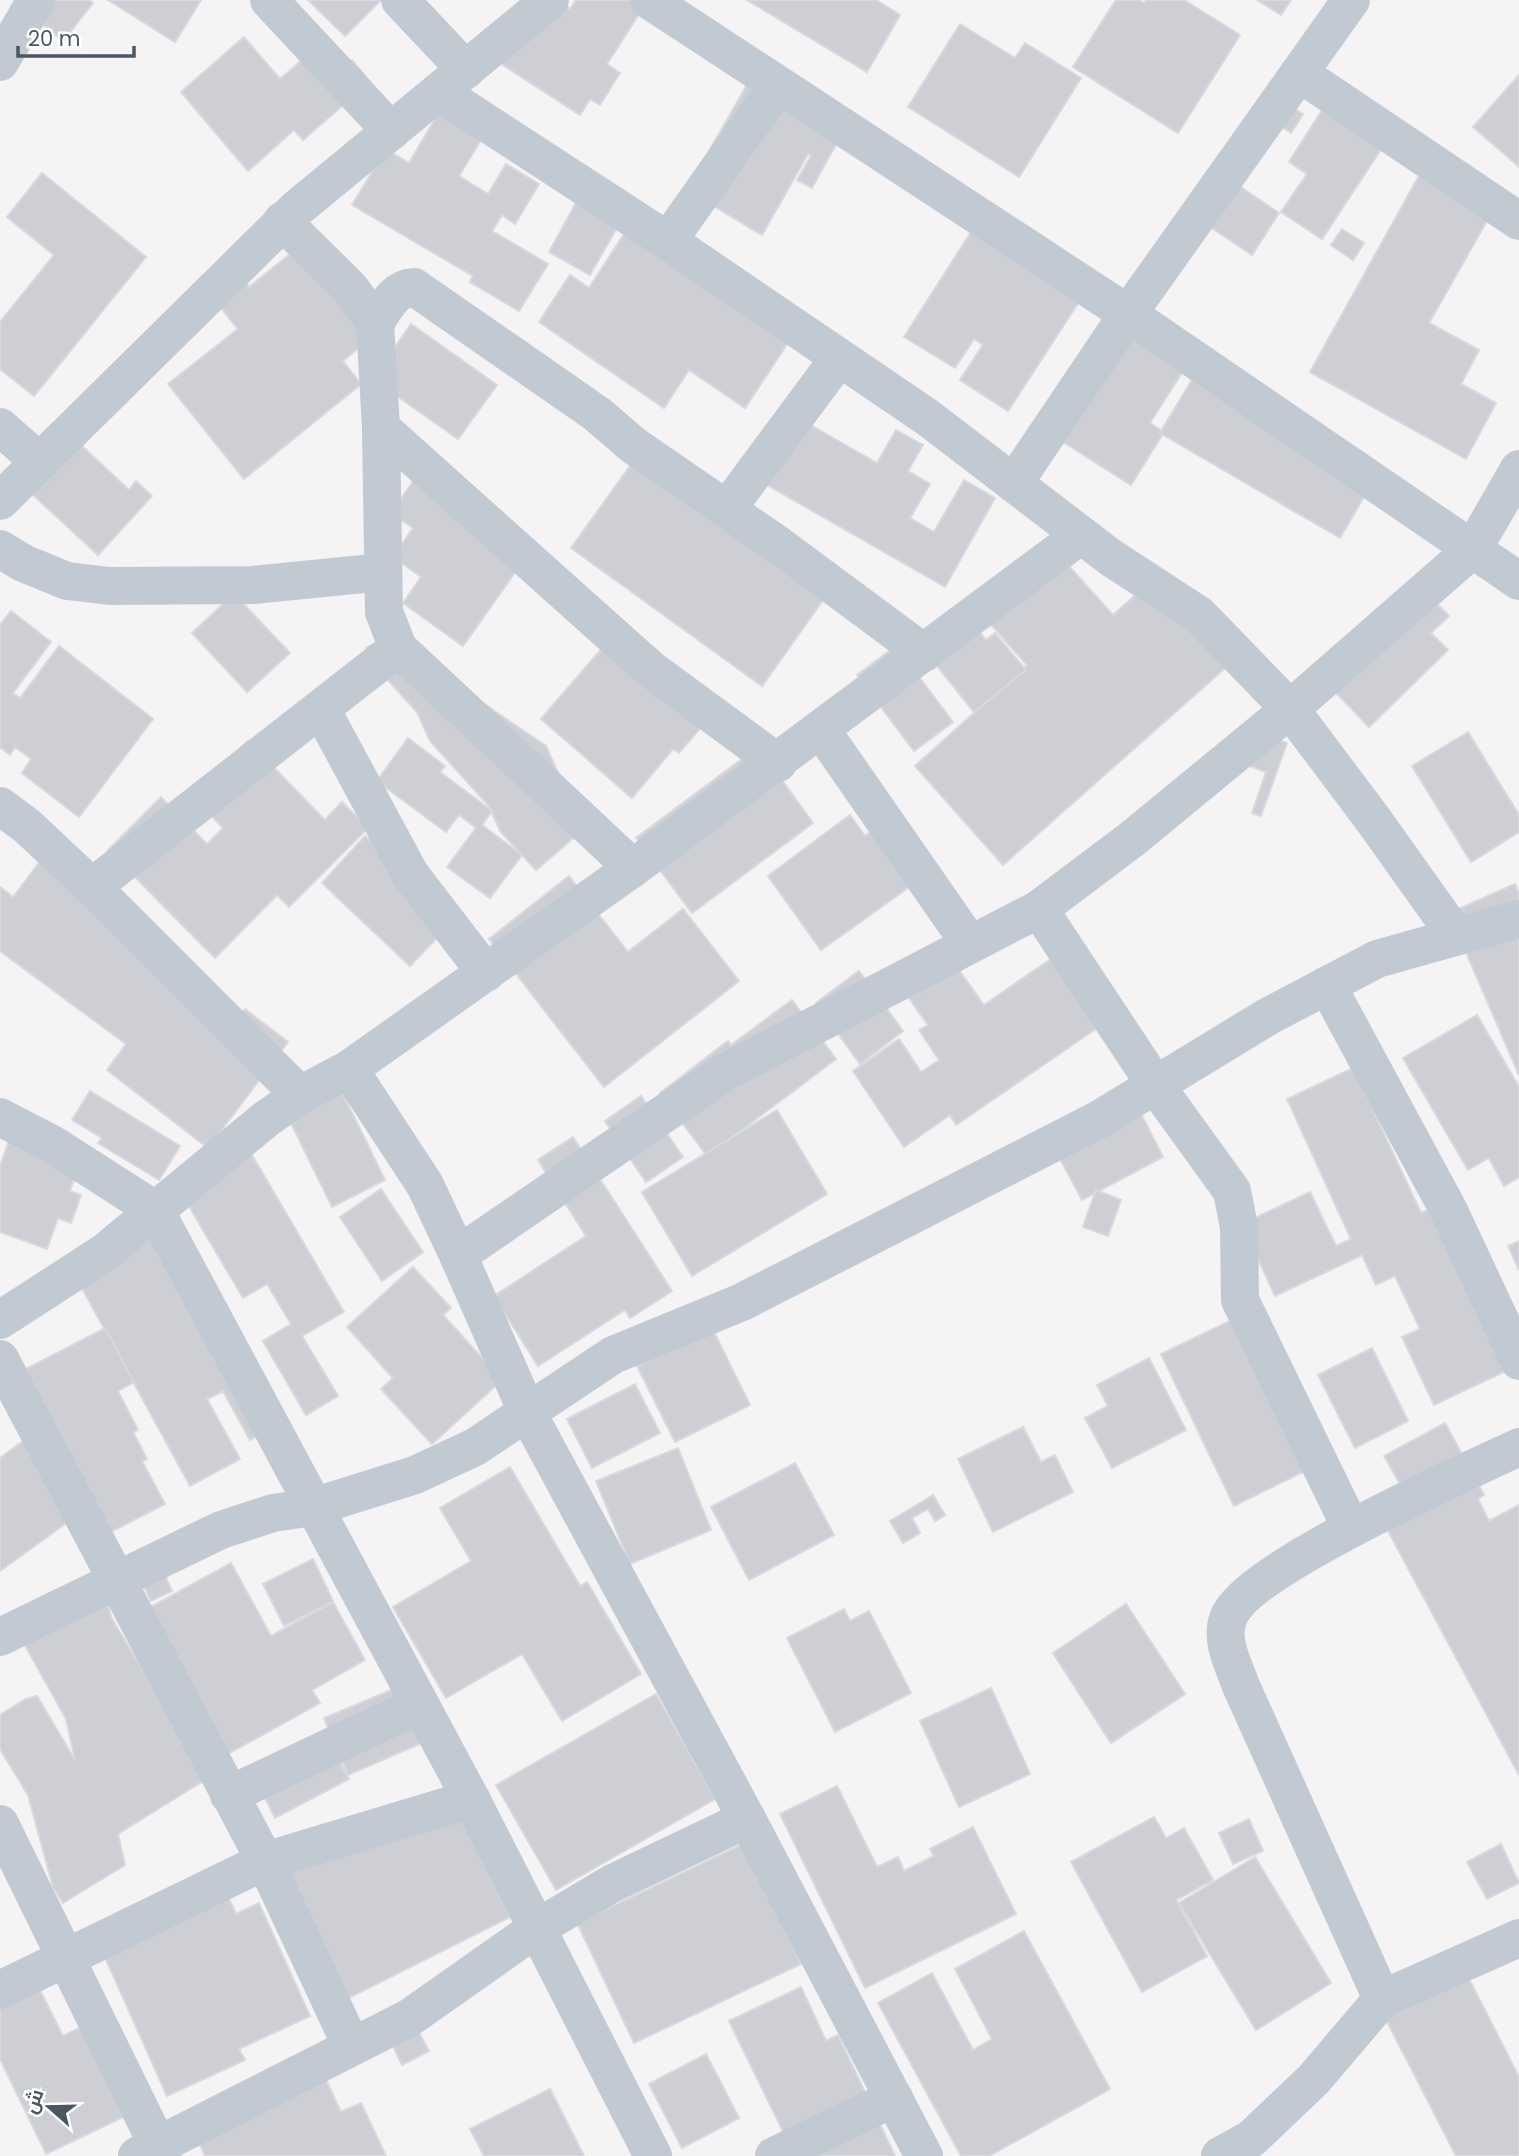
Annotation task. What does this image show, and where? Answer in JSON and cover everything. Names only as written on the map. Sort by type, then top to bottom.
[{"type":"street","points":[[0,62],[36,0]]},
{"type":"street","points":[[269,0],[391,131]]},
{"type":"street","points":[[400,0],[452,81],[668,241],[927,417],[1081,535],[1199,615],[1290,709],[1457,936]]},
{"type":"street","points":[[0,501],[282,221],[550,0]]},
{"type":"street","points":[[649,0],[1128,314],[1519,581]]},
{"type":"street","points":[[1014,483],[1128,314],[1351,0]]},
{"type":"street","points":[[1299,73],[1519,221]]},
{"type":"street","points":[[668,241],[778,85]]},
{"type":"street","points":[[282,221],[351,288],[375,323],[381,428],[384,612],[398,648],[634,868]]},
{"type":"street","points":[[375,323],[395,294],[405,288],[414,287],[727,509],[924,653]]},
{"type":"street","points":[[727,509],[839,358]]},
{"type":"street","points":[[0,427],[40,462]]},
{"type":"street","points":[[381,428],[649,668],[778,763]]},
{"type":"street","points":[[458,1255],[725,1072],[1039,909],[1132,839],[1290,709],[1473,549],[1519,469]]},
{"type":"street","points":[[0,1320],[104,1252],[300,1095],[349,1069],[634,868],[822,731],[1081,535]]},
{"type":"street","points":[[0,549],[23,563],[67,581],[110,586],[253,586],[383,572]]},
{"type":"street","points":[[92,887],[398,648]]},
{"type":"street","points":[[321,709],[410,874],[486,973]]},
{"type":"street","points":[[822,731],[970,944]]},
{"type":"street","points":[[0,806],[27,826],[92,887],[300,1095]]},
{"type":"street","points":[[1039,909],[1156,1086],[1232,1191],[1238,1227],[1240,1300],[1351,1528]]},
{"type":"street","points":[[0,1637],[221,1530],[273,1513],[313,1507],[415,1475],[475,1447],[613,1355],[742,1302],[1098,1120],[1267,1017],[1377,959],[1519,919]]},
{"type":"street","points":[[1327,985],[1449,1211],[1519,1361]]},
{"type":"street","points":[[349,1069],[425,1185],[528,1414],[747,1819],[924,2156]]},
{"type":"street","points":[[0,1117],[52,1144],[155,1210],[471,1799],[653,2156]]},
{"type":"street","points":[[0,1359],[265,1861],[351,2045]]},
{"type":"street","points":[[1382,1998],[1241,1686],[1226,1642],[1228,1619],[1242,1597],[1351,1528],[1519,1447]]},
{"type":"street","points":[[229,1795],[419,1705]]},
{"type":"street","points":[[0,1990],[265,1861],[471,1799]]},
{"type":"street","points":[[0,1824],[65,1957],[153,2152],[351,2045],[409,2018],[537,1928],[611,1884],[747,1819]]},
{"type":"street","points":[[1220,2156],[1251,2139],[1314,2079],[1382,1998],[1519,1938]]},
{"type":"street","points":[[775,2156],[894,2098]]},
{"type":"building","points":[[38,0],[89,0],[93,3],[63,41],[28,13]]},
{"type":"building","points":[[108,0],[201,0],[175,42]]},
{"type":"building","points":[[308,0],[381,0],[345,36]]},
{"type":"building","points":[[557,0],[570,9],[576,0],[648,0],[607,64],[620,73],[600,105],[590,99],[580,115],[500,63]]},
{"type":"building","points":[[747,0],[876,0],[900,15],[867,72]]},
{"type":"building","points":[[1116,0],[1139,0],[1144,3],[1146,0],[1184,0],[1240,35],[1178,133],[1073,67]]},
{"type":"building","points":[[1257,0],[1291,0],[1281,15]]},
{"type":"building","points":[[960,24],[1015,58],[1025,43],[1081,78],[1019,177],[908,107]]},
{"type":"building","points":[[244,37],[280,79],[309,54],[330,79],[352,60],[370,82],[303,140],[294,130],[248,171],[181,92]]},
{"type":"building","points":[[1519,75],[1519,167],[1473,127]]},
{"type":"building","points":[[748,83],[849,121],[812,188],[797,180],[811,156],[808,154],[762,235],[687,190]]},
{"type":"building","points":[[1330,98],[1389,137],[1322,239],[1281,212],[1307,174],[1289,162]]},
{"type":"building","points":[[1281,100],[1303,114],[1291,133],[1270,118]]},
{"type":"building","points":[[441,109],[484,135],[459,176],[488,194],[506,164],[539,184],[515,224],[502,215],[492,231],[548,264],[519,311],[470,282],[473,276],[352,205],[386,149],[409,163]]},
{"type":"building","points":[[1421,172],[1492,212],[1429,323],[1479,350],[1461,384],[1496,403],[1466,459],[1310,372]]},
{"type":"building","points":[[42,173],[146,257],[34,396],[0,369],[0,322],[54,255],[7,217]]},
{"type":"building","points":[[1223,175],[1279,213],[1252,255],[1195,217]]},
{"type":"building","points":[[577,201],[619,224],[590,275],[549,252]]},
{"type":"building","points":[[980,218],[1088,288],[1008,411],[960,380],[983,345],[974,339],[955,368],[904,337]]},
{"type":"building","points":[[628,228],[791,338],[745,408],[689,370],[664,408],[539,322],[570,275],[589,288]]},
{"type":"building","points":[[1342,229],[1364,243],[1353,260],[1331,245]]},
{"type":"building","points":[[300,246],[373,336],[343,361],[361,384],[244,479],[168,384],[238,329],[207,291],[234,269],[249,287]]},
{"type":"building","points":[[1123,318],[1190,360],[1150,423],[1164,432],[1131,485],[1038,426]]},
{"type":"building","points":[[411,324],[497,385],[458,439],[373,379]]},
{"type":"building","points":[[1196,373],[1375,478],[1340,538],[1160,433]]},
{"type":"building","points":[[784,410],[877,463],[896,430],[923,445],[908,471],[930,484],[910,518],[934,532],[964,480],[995,498],[945,587],[748,474]]},
{"type":"building","points":[[66,431],[129,490],[136,481],[152,496],[98,555],[19,482]]},
{"type":"building","points":[[643,448],[833,586],[762,686],[571,548]]},
{"type":"building","points":[[419,473],[533,547],[463,646],[403,603],[421,577],[393,557],[413,528],[391,513]]},
{"type":"building","points":[[1051,546],[1113,615],[1142,589],[1233,661],[1003,865],[915,766],[1027,665],[978,610]]},
{"type":"building","points":[[1413,579],[1449,616],[1431,633],[1448,650],[1369,727],[1317,673]]},
{"type":"building","points":[[234,594],[290,653],[247,692],[192,633]]},
{"type":"building","points":[[959,608],[986,640],[995,633],[1026,670],[974,712],[917,641]]},
{"type":"building","points":[[11,611],[51,642],[13,693],[20,698],[59,646],[153,719],[79,817],[22,773],[31,759],[15,747],[10,755],[0,747],[0,625]]},
{"type":"building","points":[[624,623],[720,705],[679,753],[673,749],[632,798],[541,719]]},
{"type":"building","points":[[394,635],[430,667],[546,746],[583,830],[536,870],[500,831],[489,806],[430,741],[417,712],[374,665],[366,648]]},
{"type":"building","points":[[896,646],[953,722],[914,751],[857,675]]},
{"type":"building","points":[[1242,727],[1287,743],[1261,816],[1252,813],[1266,772],[1230,759]]},
{"type":"building","points":[[1468,732],[1519,815],[1519,832],[1471,862],[1412,766]]},
{"type":"building","points":[[408,738],[445,766],[440,772],[492,811],[482,825],[522,855],[490,898],[447,867],[476,828],[459,815],[446,832],[377,781]]},
{"type":"building","points":[[248,741],[325,820],[342,802],[368,828],[289,907],[277,895],[215,958],[108,850],[161,797],[207,844],[223,828],[192,796]]},
{"type":"building","points":[[758,747],[813,823],[692,913],[636,838]]},
{"type":"building","points":[[850,815],[865,836],[887,820],[926,875],[821,950],[768,876]]},
{"type":"building","points":[[365,836],[454,920],[410,966],[322,883]]},
{"type":"building","points":[[48,851],[243,1012],[245,1009],[288,1042],[208,1148],[107,1070],[126,1044],[0,951],[0,887],[13,897]]},
{"type":"building","points":[[569,876],[628,952],[683,909],[739,981],[604,1087],[489,939]]},
{"type":"building","points":[[1515,884],[1519,893],[1519,1075],[1449,913]]},
{"type":"building","points":[[938,941],[984,1005],[1051,959],[1097,1028],[956,1125],[950,1115],[904,1147],[853,1071],[899,1039],[921,1072],[939,1060],[919,1030],[928,1025],[891,973]]},
{"type":"building","points":[[859,971],[903,1031],[860,1064],[816,1003]]},
{"type":"building","points":[[792,1000],[836,1059],[707,1156],[660,1093],[728,1041],[731,1045]]},
{"type":"building","points":[[1477,1015],[1519,1087],[1519,1177],[1504,1186],[1489,1158],[1468,1170],[1403,1058]]},
{"type":"building","points":[[1353,1068],[1421,1213],[1437,1206],[1512,1368],[1434,1405],[1402,1337],[1420,1329],[1395,1276],[1376,1285],[1362,1255],[1275,1296],[1242,1224],[1310,1192],[1336,1246],[1351,1239],[1287,1099]]},
{"type":"building","points":[[332,1072],[385,1180],[332,1207],[279,1099]]},
{"type":"building","points":[[1128,1088],[1163,1157],[1082,1200],[1045,1131]]},
{"type":"building","points":[[90,1091],[180,1146],[159,1180],[98,1143],[102,1138],[72,1120]]},
{"type":"building","points":[[641,1096],[683,1157],[646,1182],[605,1121]]},
{"type":"building","points":[[777,1110],[827,1194],[692,1276],[642,1192]]},
{"type":"building","points":[[573,1137],[672,1291],[630,1318],[625,1310],[538,1366],[494,1296],[586,1236],[538,1160]]},
{"type":"building","points":[[10,1138],[80,1163],[70,1191],[81,1195],[71,1223],[58,1218],[47,1249],[0,1232],[0,1166]]},
{"type":"building","points":[[249,1150],[344,1312],[302,1336],[338,1396],[306,1415],[263,1341],[291,1324],[267,1284],[243,1298],[180,1191]]},
{"type":"building","points":[[381,1189],[423,1252],[382,1281],[340,1217]]},
{"type":"building","points":[[1096,1190],[1121,1200],[1108,1236],[1083,1227]]},
{"type":"building","points":[[149,1225],[262,1433],[250,1440],[223,1391],[207,1399],[240,1459],[190,1486],[71,1268]]},
{"type":"building","points":[[1519,1241],[1519,1270],[1508,1246]]},
{"type":"building","points":[[413,1267],[451,1308],[443,1315],[502,1380],[432,1444],[381,1389],[393,1378],[347,1327]]},
{"type":"building","points":[[1238,1317],[1311,1468],[1234,1506],[1161,1354]]},
{"type":"building","points":[[105,1328],[134,1382],[118,1391],[138,1430],[133,1432],[147,1459],[142,1461],[165,1504],[111,1532],[26,1369]]},
{"type":"building","points":[[712,1328],[750,1405],[675,1442],[637,1366]]},
{"type":"building","points":[[1372,1348],[1408,1421],[1355,1448],[1318,1375]]},
{"type":"building","points":[[1149,1358],[1186,1430],[1112,1468],[1085,1418],[1108,1406],[1097,1385]]},
{"type":"building","points":[[635,1384],[660,1433],[592,1468],[567,1419]]},
{"type":"building","points":[[1445,1423],[1484,1495],[1478,1499],[1489,1521],[1519,1505],[1519,1775],[1372,1501],[1401,1486],[1384,1456]]},
{"type":"building","points":[[1023,1427],[1041,1462],[1055,1455],[1073,1492],[993,1532],[958,1459]]},
{"type":"building","points":[[23,1441],[76,1516],[0,1571],[0,1458]]},
{"type":"building","points":[[678,1448],[711,1530],[630,1564],[596,1481]]},
{"type":"building","points":[[795,1463],[834,1535],[749,1580],[711,1507]]},
{"type":"building","points":[[510,1467],[580,1586],[587,1582],[641,1674],[562,1721],[522,1654],[446,1698],[393,1607],[471,1561],[440,1508]]},
{"type":"building","points":[[933,1495],[945,1515],[935,1521],[928,1509],[912,1518],[920,1533],[903,1543],[890,1521]]},
{"type":"building","points":[[157,1557],[172,1591],[151,1601],[135,1567]]},
{"type":"building","points":[[313,1559],[333,1601],[284,1626],[263,1584]]},
{"type":"building","points":[[231,1563],[271,1636],[333,1602],[365,1660],[312,1690],[320,1703],[226,1755],[147,1609]]},
{"type":"building","points":[[1126,1604],[1185,1694],[1111,1743],[1053,1653]]},
{"type":"building","points":[[108,1606],[112,1619],[208,1778],[118,1834],[125,1865],[63,1903],[53,1887],[28,1795],[0,1749],[0,1715],[26,1699],[37,1696],[75,1760],[66,1719],[11,1620]]},
{"type":"building","points":[[844,1609],[850,1621],[869,1611],[911,1693],[835,1732],[787,1638]]},
{"type":"building","points":[[408,1683],[431,1739],[348,1775],[324,1718]]},
{"type":"building","points":[[991,1688],[1030,1774],[959,1807],[920,1721]]},
{"type":"building","points":[[656,1694],[715,1799],[556,1890],[496,1785]]},
{"type":"building","points":[[327,1739],[349,1779],[275,1818],[255,1778]]},
{"type":"building","points":[[837,1786],[877,1867],[898,1857],[904,1871],[934,1856],[930,1849],[973,1827],[1016,1914],[865,1988],[780,1814]]},
{"type":"building","points":[[453,1802],[510,1917],[349,1998],[286,1871]]},
{"type":"building","points":[[1154,1817],[1166,1838],[1184,1828],[1213,1880],[1176,1900],[1207,1956],[1142,1992],[1071,1862]]},
{"type":"building","points":[[1249,1819],[1263,1851],[1233,1864],[1219,1833]]},
{"type":"building","points":[[745,1843],[801,1964],[634,2043],[577,1923]]},
{"type":"building","points":[[1501,1844],[1519,1883],[1487,1899],[1467,1862]]},
{"type":"building","points":[[1255,1857],[1331,1983],[1256,2030],[1179,1903]]},
{"type":"building","points":[[216,1871],[236,1914],[259,1903],[310,2016],[239,2049],[245,2060],[167,2096],[94,1933]]},
{"type":"building","points":[[1024,1931],[1110,2089],[989,2156],[961,2156],[878,2003],[932,1973],[973,2050],[992,2039],[955,1969]]},
{"type":"building","points":[[1463,1967],[1519,2077],[1519,2156],[1456,2156],[1377,2002]]},
{"type":"building","points":[[31,1972],[63,2036],[91,2022],[134,2112],[46,2154],[0,2059],[0,1987]]},
{"type":"building","points":[[801,1987],[826,2041],[838,2035],[895,2156],[795,2156],[729,2021]]},
{"type":"building","points":[[411,2017],[429,2051],[402,2065],[385,2030]]},
{"type":"building","points":[[706,2054],[739,2118],[682,2148],[649,2084]]},
{"type":"building","points":[[319,2065],[341,2112],[361,2103],[386,2156],[205,2156],[186,2115]]},
{"type":"building","points":[[550,2089],[584,2156],[484,2156],[470,2129]]}]
